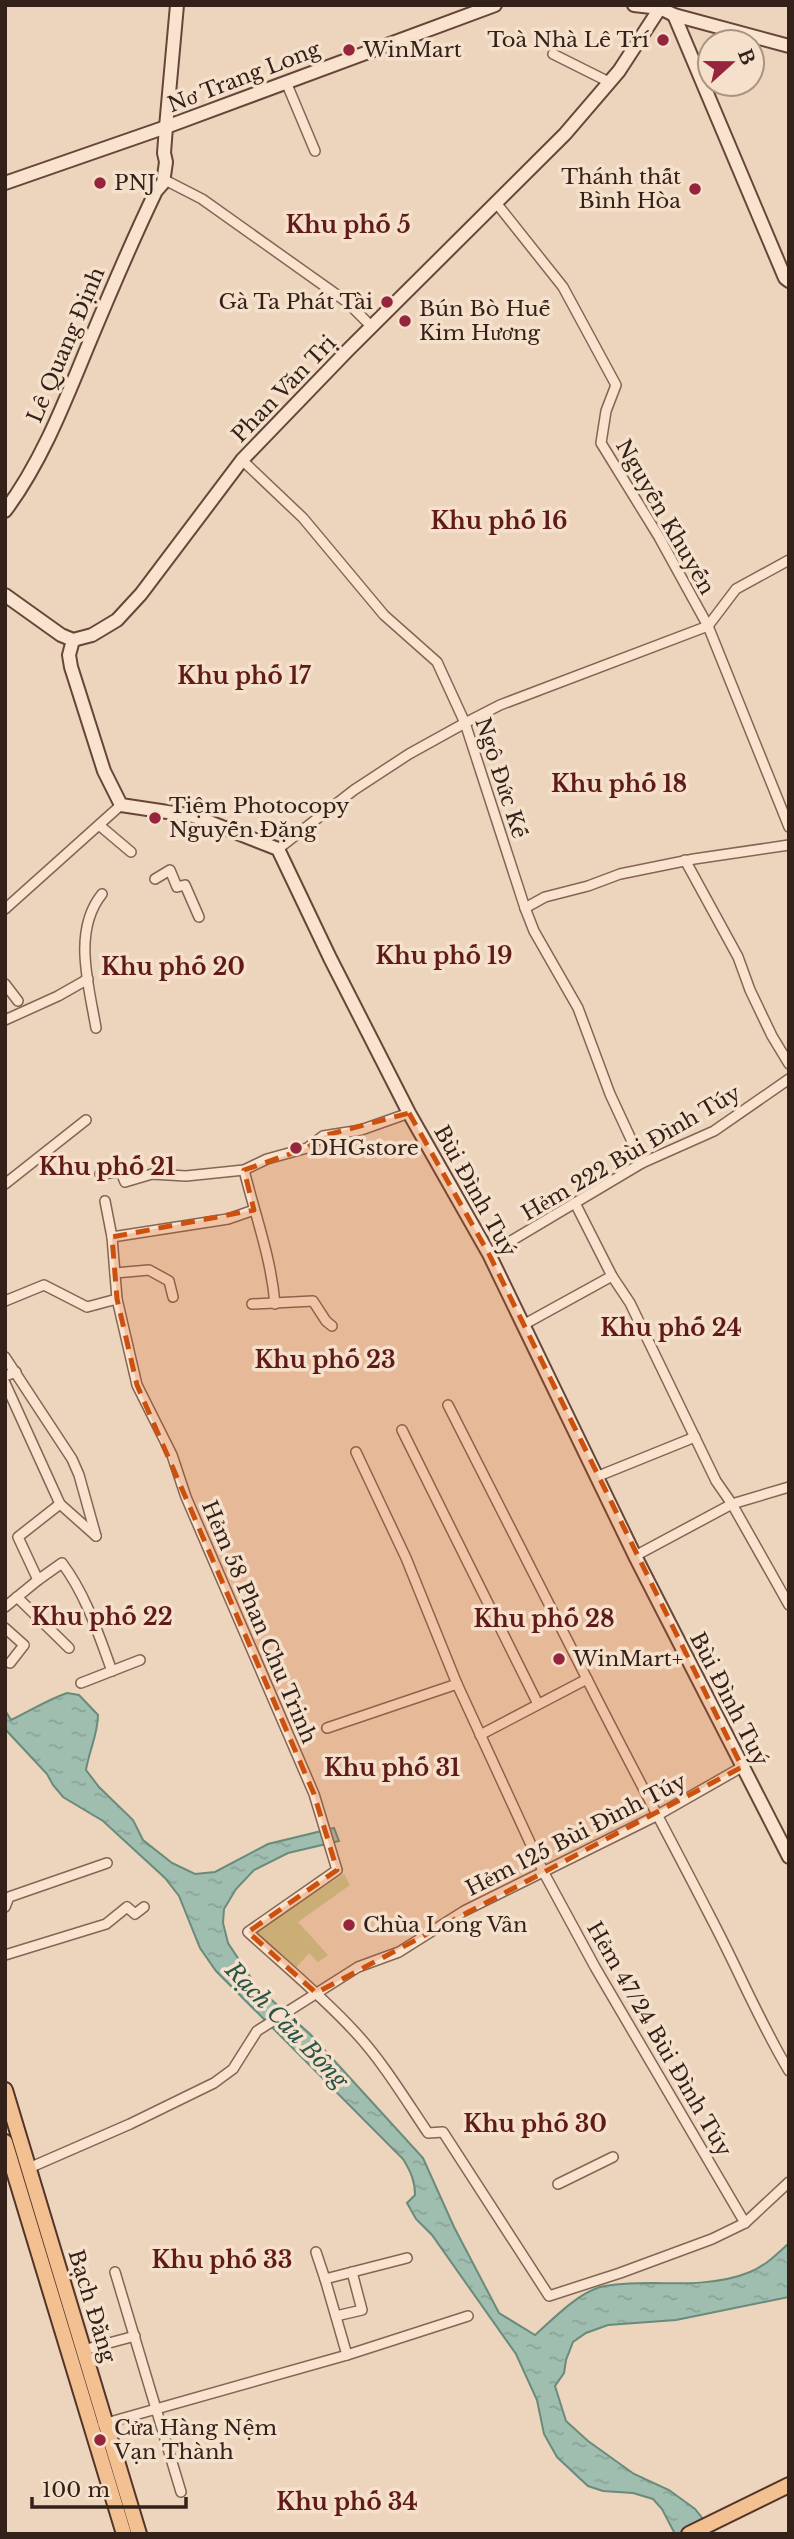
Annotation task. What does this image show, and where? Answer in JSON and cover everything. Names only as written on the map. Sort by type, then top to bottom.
[{"type":"main road","name":"Bạch Đằng","points":[[5,2090],[22,2170],[98,2425],[139,2534]]},
{"type":"main road","name":"Bạch Đằng","points":[[5,2142],[22,2170],[83,2350],[124,2534]]},
{"type":"main road","points":[[689,2534],[789,2485]]},
{"type":"street","name":"Lê Quang Định","points":[[5,511],[23,487],[68,394],[125,254],[163,178],[177,5]]},
{"type":"street","name":"Nơ Trang Long","points":[[5,183],[166,127],[495,5]]},
{"type":"street","points":[[634,5],[661,7],[674,15],[789,46]]},
{"type":"street","name":"Phan Văn Trị","points":[[73,640],[92,635],[117,620],[127,610],[242,460],[565,134],[609,82],[661,7]]},
{"type":"street","points":[[674,15],[785,278],[789,281]]},
{"type":"street","points":[[554,54],[609,82]]},
{"type":"street","points":[[286,82],[315,151]]},
{"type":"street","name":"Lê Quang Định","points":[[156,191],[159,160],[164,153]]},
{"type":"street","points":[[163,178],[202,200],[348,302],[372,327]]},
{"type":"street","name":"Nguyễn Khuyến","points":[[497,204],[563,287],[616,385],[606,411],[601,443],[659,537],[708,626],[789,827]]},
{"type":"street","name":"Ngô Đức Kế","points":[[242,460],[303,518],[384,615],[437,662],[465,723],[524,908],[578,1008],[610,1094],[642,1163]]},
{"type":"street","points":[[121,805],[194,816],[278,849],[354,790],[409,754],[500,705],[708,626],[736,589],[789,560]]},
{"type":"street","points":[[5,595],[61,635],[73,640],[69,655],[71,667],[104,771],[121,805]]},
{"type":"street","points":[[5,909],[121,805]]},
{"type":"street","points":[[99,825],[131,852]]},
{"type":"street","points":[[524,908],[545,897],[588,887],[620,874],[685,860],[789,845]]},
{"type":"street","name":"Bùi Đình Tuý","points":[[278,849],[409,1113],[489,1254],[635,1556],[789,1857]]},
{"type":"street","points":[[685,860],[738,957],[750,990],[789,1064]]},
{"type":"street","points":[[156,879],[170,870],[177,887],[186,885],[199,917]]},
{"type":"street","points":[[96,1028],[88,979],[85,931],[88,916],[102,894]]},
{"type":"street","points":[[5,1020],[88,979]]},
{"type":"street","points":[[5,984],[18,1001]]},
{"type":"street","name":"Hẻm 222 Bùi Đình Túy","points":[[489,1254],[642,1163],[714,1131],[789,1079]]},
{"type":"street","points":[[100,1174],[121,1172],[125,1182],[152,1174],[186,1176],[244,1170],[267,1159],[307,1148],[323,1136],[361,1130],[409,1113]]},
{"type":"street","points":[[5,1184],[86,1120]]},
{"type":"street","points":[[244,1170],[265,1242],[275,1304]]},
{"type":"street","name":"Hẻm 58 Phan Chu Trinh","points":[[105,1201],[112,1237],[117,1298],[137,1385],[172,1455],[186,1497],[316,1802],[337,1870],[248,1933],[316,1993]]},
{"type":"street","points":[[575,1203],[612,1276],[630,1303],[716,1481],[732,1504],[789,1605]]},
{"type":"street","points":[[112,1237],[228,1219],[254,1210]]},
{"type":"street","points":[[115,1273],[149,1270],[169,1281],[173,1297]]},
{"type":"street","points":[[523,1325],[612,1276]]},
{"type":"street","points":[[5,1301],[44,1285],[87,1307],[117,1298]]},
{"type":"street","points":[[252,1304],[313,1301],[332,1326]]},
{"type":"street","points":[[5,1357],[72,1459],[96,1536],[60,1504],[5,1383]]},
{"type":"street","points":[[5,1376],[16,1372]]},
{"type":"street","points":[[448,1405],[656,1816],[712,1920],[765,2030],[789,2071]]},
{"type":"street","points":[[402,1430],[538,1704]]},
{"type":"street","points":[[596,1477],[695,1437]]},
{"type":"street","name":"Hẻm 47/24 Bùi Đình Túy","points":[[356,1452],[406,1558],[457,1684],[544,1873],[595,1967],[745,2223]]},
{"type":"street","points":[[635,1556],[732,1504],[789,1487]]},
{"type":"street","points":[[38,1580],[18,1537],[60,1504]]},
{"type":"street","points":[[5,1607],[62,1563],[73,1578],[91,1614],[112,1671]]},
{"type":"street","points":[[17,1597],[69,1648]]},
{"type":"street","points":[[5,1628],[24,1645],[10,1662]]},
{"type":"street","points":[[81,1682],[140,1660]]},
{"type":"street","points":[[481,1735],[587,1679]]},
{"type":"street","points":[[327,1728],[457,1684]]},
{"type":"street","name":"Hẻm 125 Bùi Đình Túy","points":[[22,2170],[130,2124],[214,2083],[233,2069],[257,2031],[358,1967],[398,1952],[464,1911],[656,1816],[742,1768]]},
{"type":"street","points":[[5,1907],[9,1897],[107,1863]]},
{"type":"street","points":[[5,1955],[106,1924],[127,1907],[135,1914],[144,1907]]},
{"type":"street","points":[[316,1993],[357,2034],[392,2079],[428,2133],[443,2132],[549,2296],[712,2239],[745,2223],[789,2182]]},
{"type":"street","points":[[558,2184],[613,2157]]},
{"type":"street","points":[[316,2252],[347,2355]]},
{"type":"street","points":[[325,2279],[407,2258]]},
{"type":"street","points":[[116,2272],[181,2492]]},
{"type":"street","points":[[336,2316],[362,2310],[352,2272]]},
{"type":"street","points":[[98,2425],[347,2355],[468,2316]]},
{"type":"street","points":[[83,2350],[135,2336]]},
{"type":"highlighted area","points":[[409,1113],[489,1254],[742,1767],[316,1993],[248,1932],[337,1870],[314,1794],[137,1385],[117,1299],[112,1237],[254,1210],[244,1170],[307,1148],[323,1136]]},
{"type":"shaded area","points":[[344,1874],[350,1885],[298,1922],[328,1955],[318,1962],[309,1953],[295,1969],[254,1931]]},
{"type":"water","name":"Rạch Cầu Bông","points":[[67,1693],[79,1695],[98,1715],[86,1770],[99,1787],[133,1820],[143,1840],[172,1863],[195,1874],[215,1872],[268,1844],[334,1828],[339,1841],[288,1853],[254,1870],[236,1889],[224,1909],[223,1923],[228,1943],[257,1987],[310,2034],[423,2158],[454,2227],[499,2313],[535,2335],[591,2290],[614,2285],[727,2279],[761,2266],[789,2243],[789,2297],[676,2320],[608,2325],[586,2333],[573,2342],[564,2373],[555,2386],[566,2421],[588,2441],[634,2474],[669,2490],[695,2509],[715,2534],[675,2534],[662,2509],[653,2499],[588,2486],[557,2457],[544,2434],[537,2400],[516,2354],[407,2203],[415,2195],[415,2190],[403,2159],[216,1971],[200,1948],[179,1896],[165,1878],[103,1821],[63,1797],[47,1774],[5,1729],[5,1710],[11,1720]]},
{"type":"place","name":"Toà Nhà Lê Trí","points":[[663,40]]},
{"type":"place","name":"WinMart","points":[[349,50]]},
{"type":"place","name":"PNJ","points":[[100,183]]},
{"type":"place","name":"Thánh thất Bình Hòa","points":[[695,189]]},
{"type":"place","name":"Gà Ta Phát Tài","points":[[387,302]]},
{"type":"place","name":"Bún Bò Huế Kim Hương","points":[[405,321]]},
{"type":"place","name":"Tiệm Photocopy Nguyễn Đặng","points":[[155,818]]},
{"type":"place","name":"DHGstore","points":[[296,1148]]},
{"type":"place","name":"WinMart+","points":[[559,1659]]},
{"type":"place","name":"Chùa Long Vân","points":[[349,1925]]},
{"type":"place","name":"Cửa Hàng Nệm Vạn Thành","points":[[100,2440]]},
{"type":"district","name":"Khu phố 5","points":[[348,225]]},
{"type":"district","name":"Khu phố 16","points":[[499,521]]},
{"type":"district","name":"Khu phố 17","points":[[244,676]]},
{"type":"district","name":"Khu phố 18","points":[[619,784]]},
{"type":"district","name":"Khu phố 19","points":[[444,956]]},
{"type":"district","name":"Khu phố 20","points":[[173,967]]},
{"type":"district","name":"Khu phố 21","points":[[107,1167]]},
{"type":"district","name":"Khu phố 24","points":[[671,1328]]},
{"type":"district","name":"Khu phố 23","points":[[325,1360]]},
{"type":"district","name":"Khu phố 22","points":[[102,1617]]},
{"type":"district","name":"Khu phố 28","points":[[544,1619]]},
{"type":"district","name":"Khu phố 31","points":[[392,1768]]},
{"type":"district","name":"Khu phố 30","points":[[535,2124]]},
{"type":"district","name":"Khu phố 33","points":[[222,2260]]},
{"type":"district","name":"Khu phố 34","points":[[347,2502]]}]
